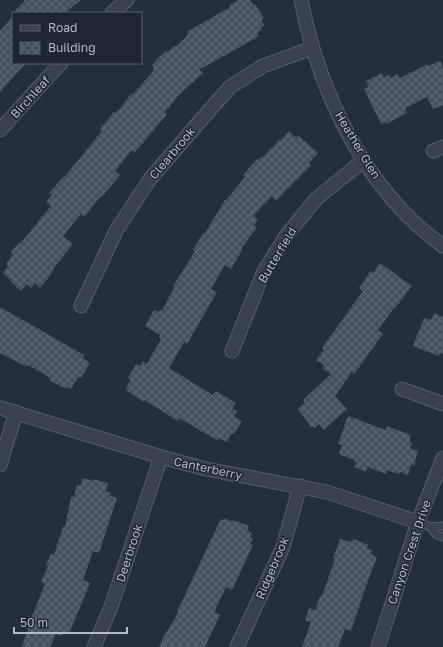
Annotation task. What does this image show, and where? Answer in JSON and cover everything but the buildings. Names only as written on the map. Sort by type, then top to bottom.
[{"type":"street","points":[[113,12],[127,0]]},
{"type":"street","name":"Heather Glen","points":[[301,0],[312,48],[344,128],[388,195],[412,221],[443,246]]},
{"type":"street","name":"Clearbrook","points":[[81,306],[116,231],[150,179],[230,87],[263,66],[312,48]]},
{"type":"street","name":"Birchleaf","points":[[0,130],[60,64]]},
{"type":"street","name":"Butterfield","points":[[232,350],[264,271],[286,236],[316,199],[364,160]]},
{"type":"street","points":[[402,389],[443,404]]},
{"type":"street","name":"Canterberry","points":[[0,408],[161,457],[206,469],[327,492],[418,522]]},
{"type":"street","points":[[0,465],[16,412]]},
{"type":"street","name":"Deerbrook","points":[[94,647],[111,607],[161,457]]},
{"type":"street","name":"Canyon Crest Drive","points":[[378,647],[418,522],[443,458]]},
{"type":"street","name":"Ridgebrook","points":[[237,647],[283,547],[300,486]]},
{"type":"lane","points":[[418,522],[430,527],[437,535],[443,537]]},
{"type":"lane","points":[[430,527],[443,526]]}]
